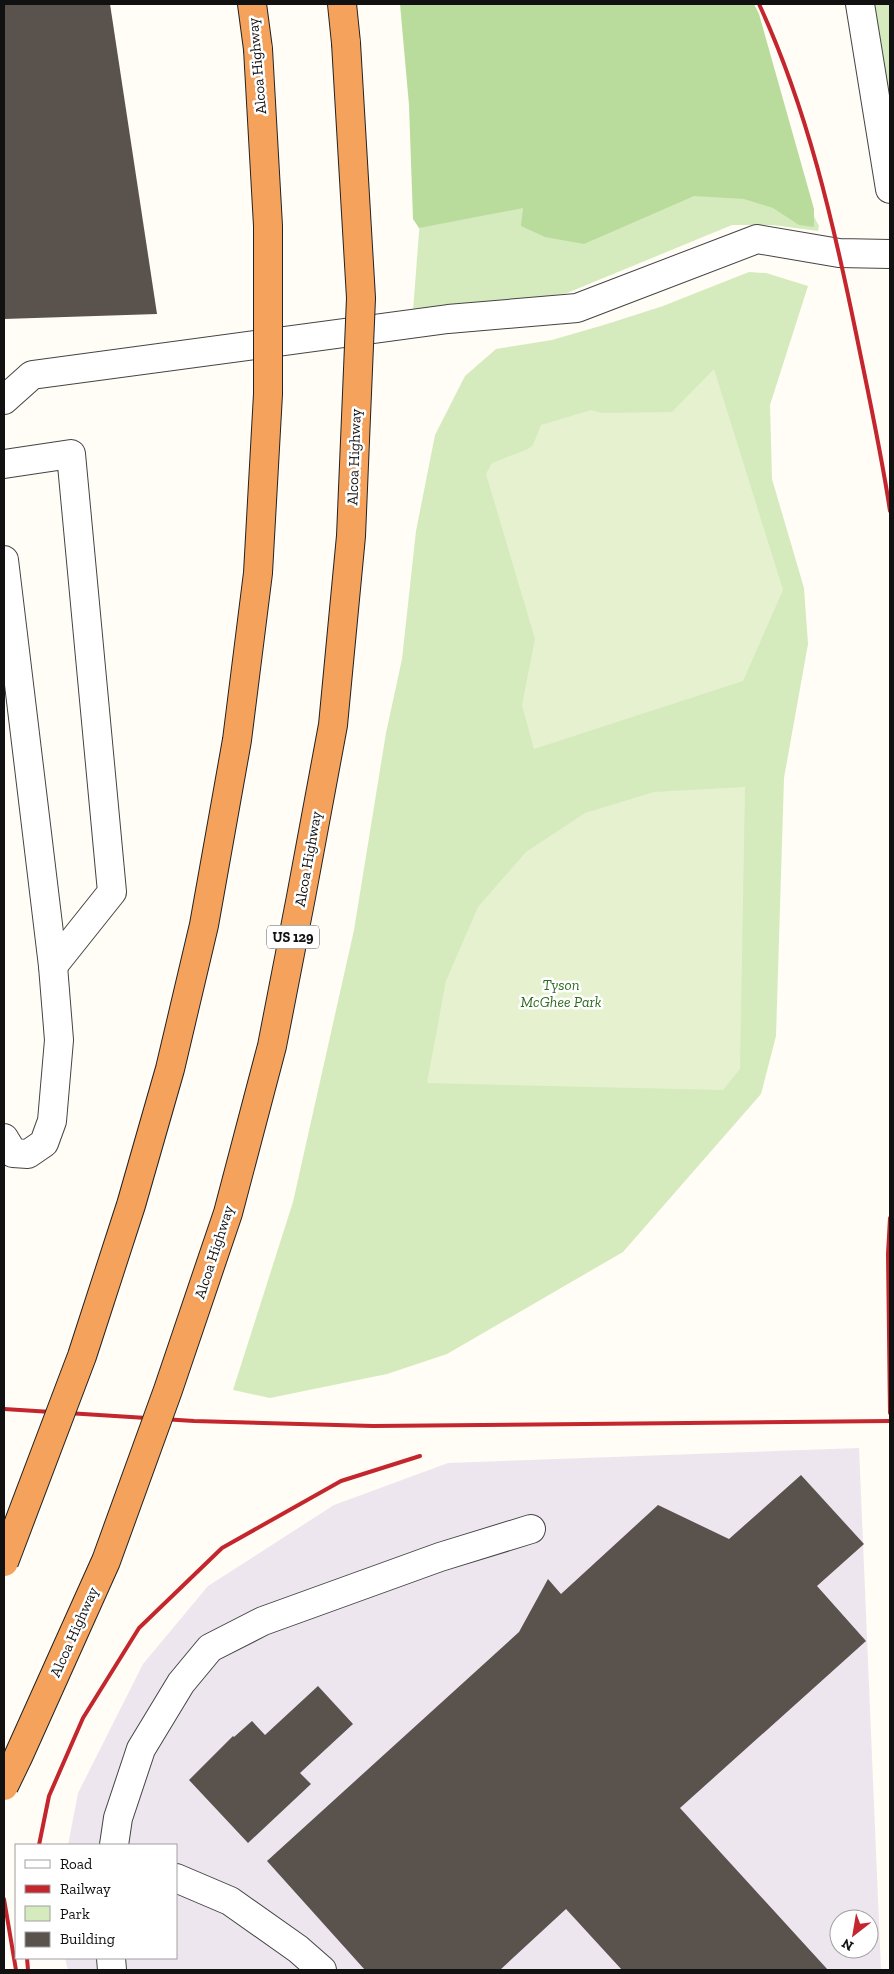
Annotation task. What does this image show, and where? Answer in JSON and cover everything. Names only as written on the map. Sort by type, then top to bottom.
[{"type":"highway","name":"Alcoa Highway","points":[[4,1562],[82,1356],[131,1206],[170,1070],[204,925],[237,740],[258,573],[268,394],[268,226],[258,49],[252,4]]},
{"type":"highway","name":"Alcoa Highway","points":[[4,1786],[106,1561],[168,1390],[228,1213],[272,1046],[301,897],[333,725],[350,536],[361,298],[342,4]]},
{"type":"street","points":[[860,4],[890,189]]},
{"type":"street","points":[[4,400],[32,375],[448,319],[576,308],[758,239],[839,253],[890,254]]},
{"type":"street","points":[[4,464],[71,454],[112,892],[53,966]]},
{"type":"street","points":[[4,560],[53,966],[59,1040],[52,1121],[44,1143],[28,1154],[13,1153],[4,1138]]},
{"type":"street","points":[[114,1844],[118,1818],[141,1749],[181,1683],[210,1648],[263,1621],[440,1557],[530,1529]]},
{"type":"street","points":[[178,1879],[230,1901],[298,1948],[322,1970]]},
{"type":"shaded area","points":[[859,1448],[878,1909],[829,1909],[829,1959],[879,1959],[879,1923],[881,1970],[68,1970],[65,1959],[178,1959],[178,1844],[68,1844],[78,1793],[143,1664],[208,1586],[334,1505],[448,1463]]},
{"type":"green space","points":[[400,4],[754,4],[759,14],[814,209],[814,227],[799,225],[773,208],[744,199],[694,196],[584,244],[545,237],[521,226],[523,208],[419,228],[413,219],[409,105]]},
{"type":"green space","points":[[743,4],[808,205],[819,226],[818,231],[773,225],[732,225],[567,293],[457,312],[413,311],[423,180]]},
{"type":"green space","points":[[871,4],[890,4],[890,120]]},
{"type":"green space","name":"Tyson McGhee Park","points":[[749,272],[766,273],[808,286],[770,405],[772,479],[804,588],[808,644],[784,778],[776,1036],[761,1094],[623,1252],[447,1354],[387,1374],[270,1398],[233,1390],[293,1202],[354,930],[386,733],[402,659],[416,531],[435,435],[465,376],[496,349],[552,340],[607,324],[663,306]]},
{"type":"green space","points":[[714,369],[783,590],[743,681],[534,749],[522,705],[535,639],[486,474],[492,463],[528,449],[533,445],[541,425],[591,410],[601,413],[672,412]]},
{"type":"green space","points":[[745,787],[740,1069],[723,1090],[427,1083],[446,981],[478,907],[526,852],[585,813],[654,792]]},
{"type":"building","points":[[4,4],[110,4],[157,314],[4,319]]},
{"type":"building","points":[[801,1475],[864,1544],[817,1586],[866,1641],[680,1808],[828,1970],[622,1970],[566,1909],[500,1970],[365,1970],[267,1861],[519,1632],[548,1579],[561,1594],[658,1505],[729,1539]]},
{"type":"building","points":[[318,1686],[353,1724],[300,1773],[311,1784],[248,1843],[189,1780],[233,1736],[252,1721],[265,1735]]},
{"type":"railway","points":[[759,4],[776,43],[805,124],[828,207],[870,399],[890,511]]},
{"type":"railway","points":[[890,1218],[888,1254],[890,1413]]},
{"type":"railway","points":[[4,1409],[194,1421],[373,1426],[890,1421]]},
{"type":"railway","points":[[39,1844],[49,1796],[83,1718],[139,1628],[222,1548],[341,1481],[420,1456]]},
{"type":"railway","points":[[4,1899],[16,1970]]},
{"type":"railway","points":[[27,1959],[28,1970]]}]
